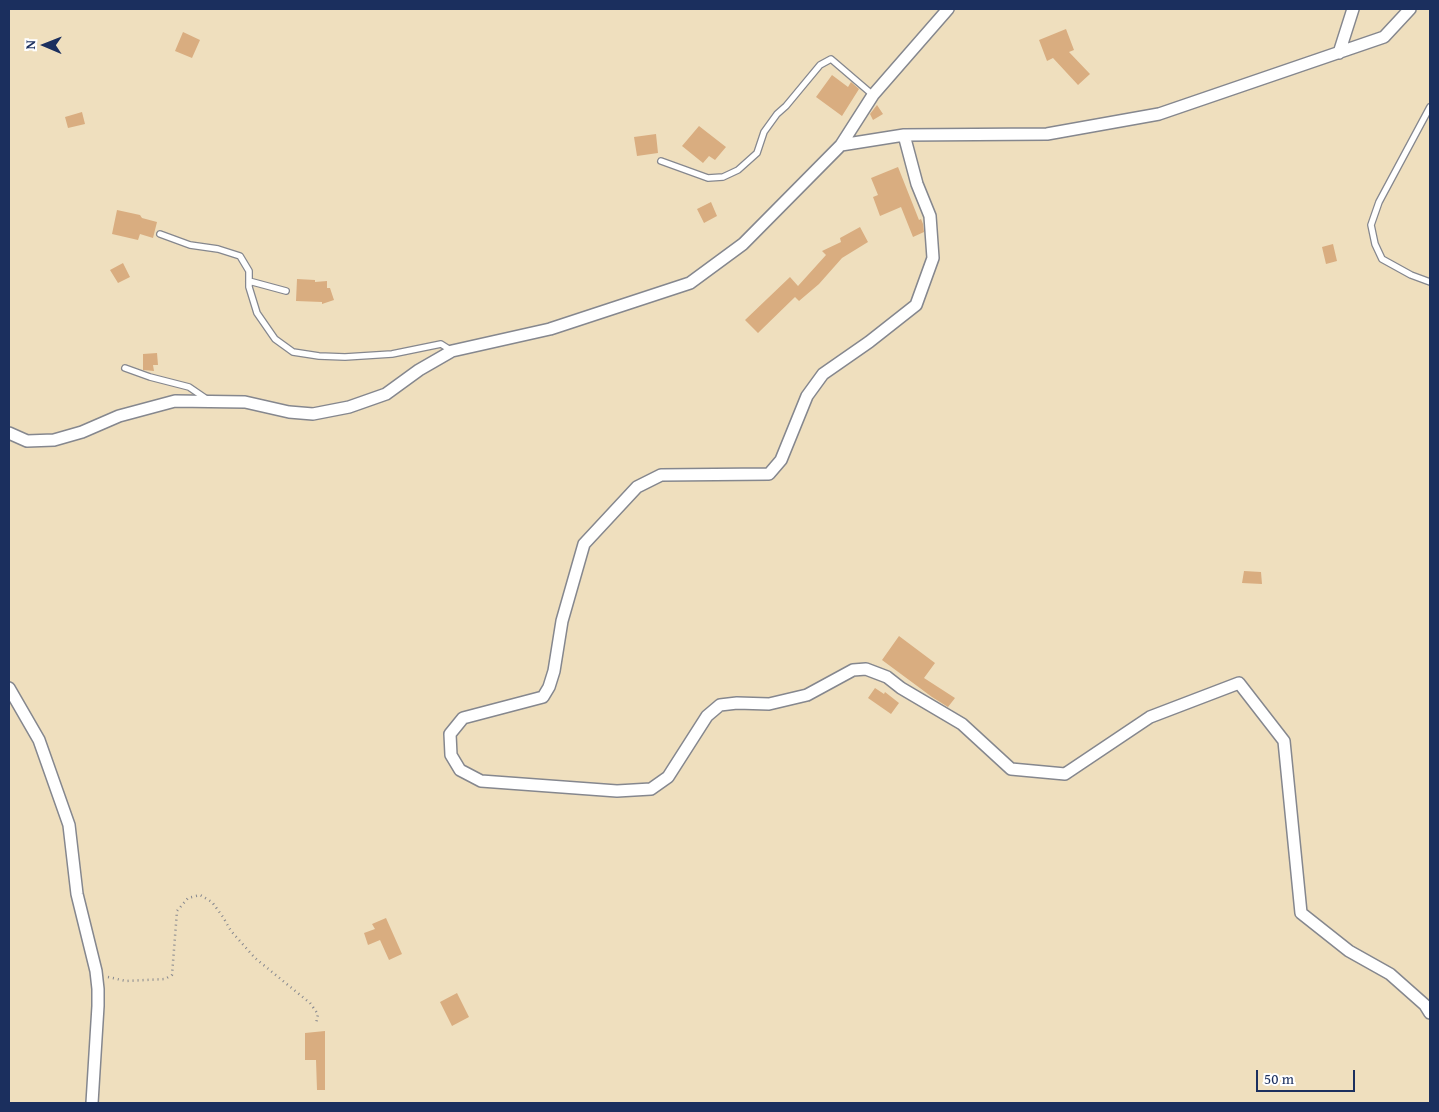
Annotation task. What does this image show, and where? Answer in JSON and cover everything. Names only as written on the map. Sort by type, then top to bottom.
[{"type":"street","points":[[9,433],[27,441],[54,440],[82,432],[119,416],[175,401],[245,402],[289,412],[313,414],[349,407],[386,394],[419,370],[452,351],[550,329],[690,283],[744,244],[841,144],[873,95],[948,9]]},
{"type":"street","points":[[1339,53],[1353,9]]},
{"type":"street","points":[[841,144],[904,135],[1047,134],[1159,114],[1384,37],[1410,9]]},
{"type":"street","points":[[904,135],[917,184],[930,216],[933,258],[916,305],[869,342],[823,374],[807,396],[781,460],[769,474],[661,475],[637,487],[584,544],[562,621],[554,671],[543,697],[463,718],[450,734],[451,754],[460,770],[481,781],[617,791],[651,789],[668,777],[707,716],[720,705],[737,703],[769,704],[807,696],[853,670],[866,668],[887,677],[901,688],[962,724],[1011,769],[1065,774],[1150,717],[1239,683],[1284,741],[1300,913],[1349,951],[1390,974],[1425,1005],[1430,1013]]},
{"type":"street","points":[[9,688],[39,740],[69,825],[77,894],[97,981],[98,1006],[92,1103]]},
{"type":"street","points":[[9,708],[26,717]]},
{"type":"lane","points":[[661,161],[708,178],[723,177],[738,170],[757,153],[764,132],[777,114],[786,106],[820,64],[831,59],[873,95]]},
{"type":"lane","points":[[1430,107],[1379,202],[1371,225],[1374,244],[1382,259],[1411,275],[1430,282]]},
{"type":"lane","points":[[160,234],[190,245],[218,248],[240,256],[249,271],[249,287],[257,313],[275,339],[293,352],[345,357],[392,354],[441,344],[452,351]]},
{"type":"lane","points":[[249,281],[286,290]]},
{"type":"lane","points":[[125,368],[150,378],[189,387],[212,403]]},
{"type":"path","points":[[97,981],[108,977],[126,981],[165,979],[172,974],[177,911],[188,898],[200,895],[212,902],[231,931],[255,958],[310,1003],[318,1014],[316,1024]]},
{"type":"building","points":[[1066,29],[1074,50],[1069,52],[1090,74],[1078,85],[1053,58],[1047,61],[1039,40]]},
{"type":"building","points":[[183,32],[200,40],[192,58],[175,51]]},
{"type":"building","points":[[832,75],[848,87],[851,82],[859,89],[842,116],[816,97]]},
{"type":"building","points":[[877,105],[883,114],[873,120],[870,114]]},
{"type":"building","points":[[82,112],[85,124],[68,128],[65,117]]},
{"type":"building","points":[[699,126],[726,147],[715,160],[709,156],[703,163],[682,146]]},
{"type":"building","points":[[656,134],[658,153],[637,156],[634,137]]},
{"type":"building","points":[[898,167],[919,220],[921,219],[923,224],[924,232],[913,237],[901,207],[880,216],[873,197],[878,195],[871,178]]},
{"type":"building","points":[[711,202],[717,216],[704,223],[697,209]]},
{"type":"building","points":[[117,210],[140,215],[142,218],[157,222],[153,238],[140,234],[138,240],[112,234]]},
{"type":"building","points":[[860,227],[868,242],[842,258],[819,284],[799,301],[795,297],[758,333],[745,320],[790,277],[798,286],[826,255],[822,251],[841,242],[840,238]]},
{"type":"building","points":[[1333,244],[1337,261],[1326,264],[1322,247]]},
{"type":"building","points":[[123,263],[130,277],[118,283],[110,270]]},
{"type":"building","points":[[297,279],[315,280],[315,282],[327,281],[327,288],[330,288],[334,300],[322,304],[322,302],[296,301]]},
{"type":"building","points":[[157,353],[158,365],[153,365],[154,371],[143,370],[143,354]]},
{"type":"building","points":[[1244,571],[1261,572],[1262,584],[1242,583]]},
{"type":"building","points":[[899,636],[935,663],[924,678],[955,698],[948,707],[882,660]]},
{"type":"building","points":[[875,688],[884,694],[885,692],[899,703],[891,714],[868,698]]},
{"type":"building","points":[[386,918],[402,954],[389,960],[380,940],[368,945],[364,933],[375,929],[372,924]]},
{"type":"building","points":[[457,993],[469,1017],[452,1026],[440,1002]]},
{"type":"building","points":[[325,1031],[325,1090],[317,1090],[316,1060],[305,1060],[305,1033]]}]
